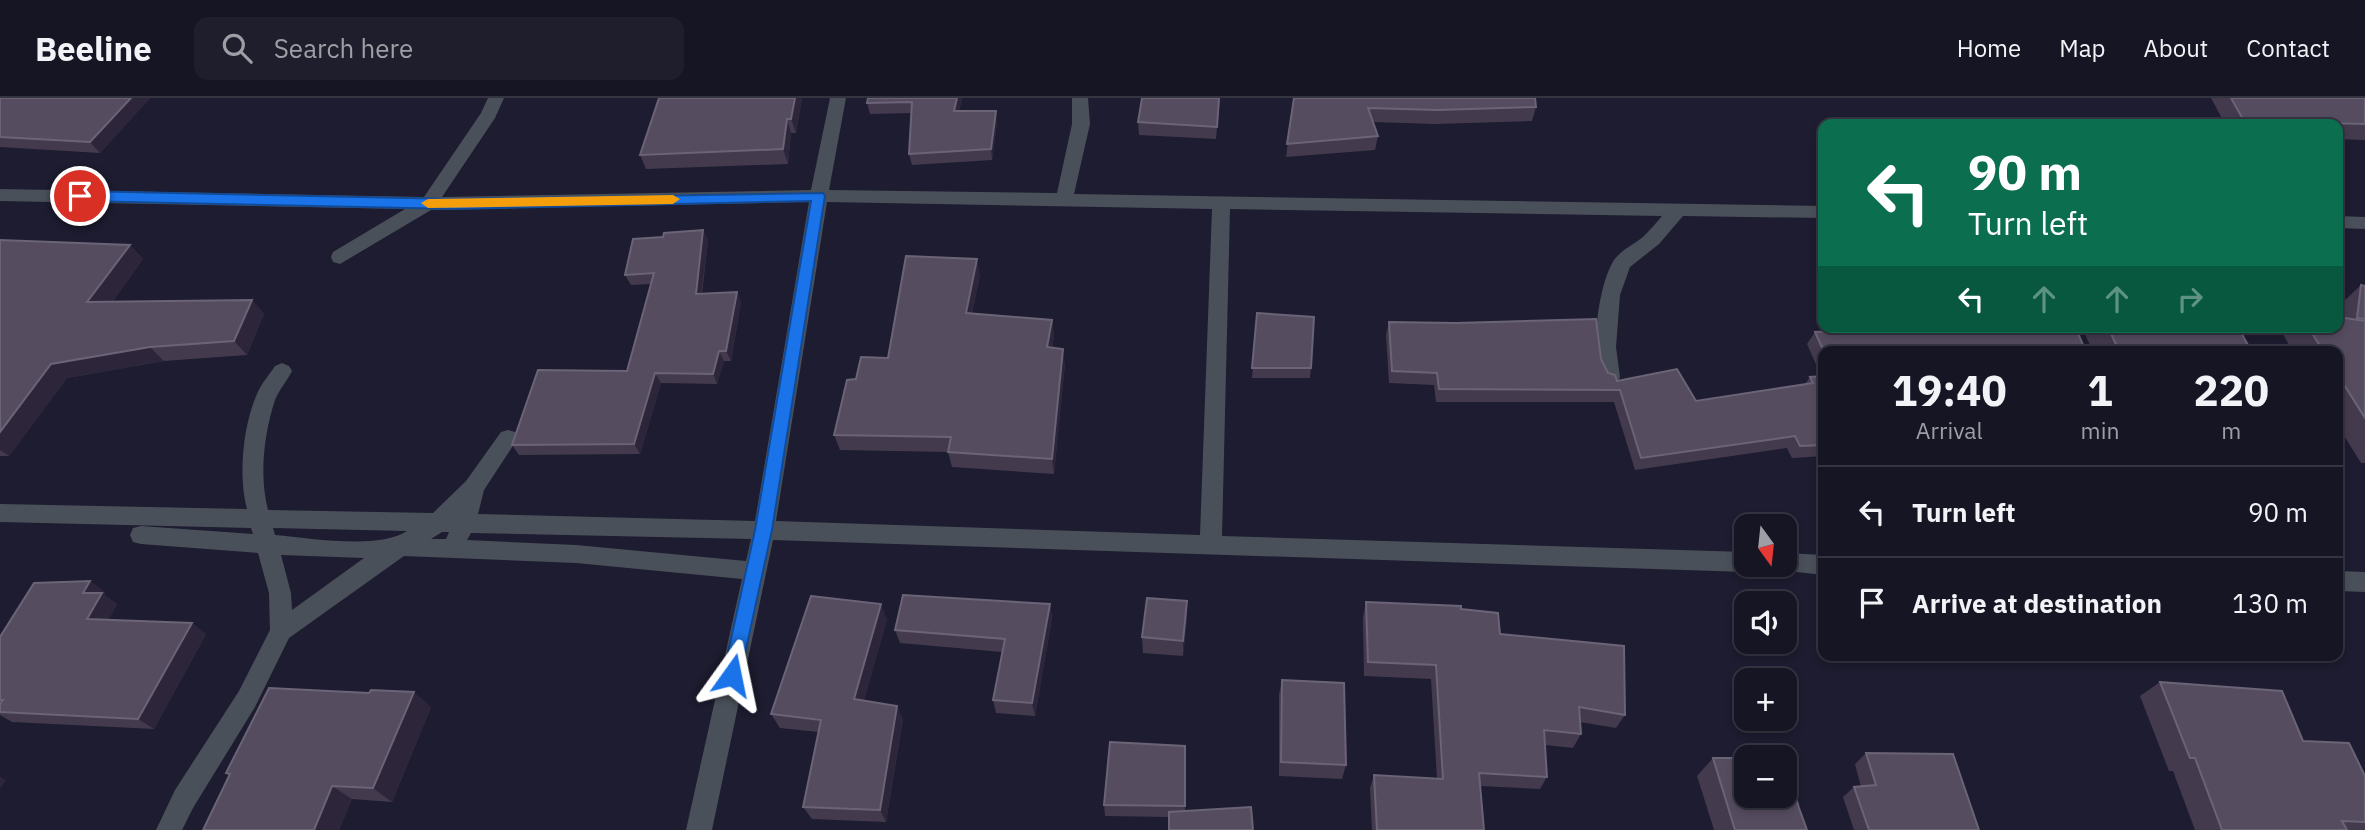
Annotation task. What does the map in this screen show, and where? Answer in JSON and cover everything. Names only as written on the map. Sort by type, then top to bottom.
[{"type":"street","points":[[340,257],[429,203],[489,114],[496,98]]},
{"type":"street","points":[[699,830],[764,530],[819,196],[838,98]]},
{"type":"street","points":[[1064,200],[1081,124],[1080,98]]},
{"type":"street","points":[[0,194],[429,203],[819,196],[1818,212]]},
{"type":"street","points":[[1211,545],[1221,203]]},
{"type":"street","points":[[1610,377],[1606,347],[1610,295],[1622,263],[1651,239],[1678,210]]},
{"type":"street","points":[[2343,222],[2365,223]]},
{"type":"street","points":[[281,631],[280,593],[253,490],[255,442],[266,396],[282,371]]},
{"type":"street","points":[[169,830],[184,799],[247,699],[281,631],[358,575],[438,523],[474,487],[508,438]]},
{"type":"street","points":[[452,549],[465,523],[474,487]]},
{"type":"street","points":[[0,513],[764,530],[1734,562]]},
{"type":"street","points":[[141,535],[347,550],[402,547],[576,554],[667,564],[723,566],[755,572]]},
{"type":"street","points":[[1797,564],[1818,565]]},
{"type":"street","points":[[2343,582],[2365,582]]},
{"type":"building","points":[[0,98],[131,98],[90,142],[0,137]]},
{"type":"building","points":[[659,98],[795,98],[791,119],[787,119],[783,149],[640,155]]},
{"type":"building","points":[[868,98],[957,98],[954,111],[996,111],[991,149],[909,154],[912,102],[867,103]]},
{"type":"building","points":[[1142,98],[1219,98],[1217,127],[1138,122]]},
{"type":"building","points":[[1294,98],[1535,98],[1536,107],[1438,110],[1368,108],[1378,136],[1287,144]]},
{"type":"building","points":[[2231,98],[2365,98],[2365,124],[2343,123],[2343,119],[2243,119]]},
{"type":"building","points":[[703,230],[696,294],[737,292],[726,351],[719,351],[713,374],[655,373],[634,444],[512,445],[538,370],[627,371],[654,273],[625,275],[633,239]]},
{"type":"building","points":[[0,240],[130,245],[87,302],[252,300],[234,341],[150,347],[51,364],[0,432]]},
{"type":"building","points":[[906,256],[977,259],[966,313],[1052,320],[1047,347],[1063,349],[1052,459],[948,452],[951,437],[834,435],[847,380],[856,379],[861,357],[888,358]]},
{"type":"building","points":[[2361,285],[2365,286],[2365,319],[2357,318]]},
{"type":"building","points":[[1257,313],[1314,317],[1311,368],[1252,368]]},
{"type":"building","points":[[2343,318],[2365,321],[2365,418],[2343,383],[2343,346],[2320,346],[2312,333],[2343,333]]},
{"type":"building","points":[[1596,319],[1601,359],[1608,373],[1615,375],[1617,381],[1677,369],[1696,401],[1813,383],[1810,377],[1818,376],[1818,445],[1800,446],[1795,436],[1641,458],[1620,390],[1439,389],[1437,373],[1392,371],[1389,322]]},
{"type":"building","points":[[1815,332],[2078,333],[2083,346],[1821,346]]},
{"type":"building","points":[[2111,333],[2241,333],[2248,345],[2205,346],[2117,346]]},
{"type":"building","points":[[90,581],[83,593],[102,593],[87,619],[192,623],[138,719],[0,712],[3,700],[0,700],[0,637],[34,583]]},
{"type":"building","points":[[903,595],[1050,604],[1032,703],[993,700],[1005,639],[895,630]]},
{"type":"building","points":[[811,596],[881,604],[854,699],[897,706],[880,810],[803,807],[821,720],[771,714]]},
{"type":"building","points":[[1147,598],[1187,601],[1183,641],[1142,637]]},
{"type":"building","points":[[1366,602],[1461,606],[1461,609],[1498,613],[1500,634],[1624,646],[1625,715],[1579,707],[1581,734],[1544,730],[1547,777],[1479,773],[1484,830],[1377,830],[1374,775],[1443,779],[1436,665],[1368,662]]},
{"type":"building","points":[[1282,680],[1344,683],[1346,765],[1281,762]]},
{"type":"building","points":[[2160,682],[2282,691],[2303,741],[2349,743],[2365,776],[2365,822],[2342,821],[2347,830],[2222,830],[2195,758],[2190,758]]},
{"type":"building","points":[[269,688],[369,693],[371,690],[414,692],[373,788],[332,786],[314,830],[203,830],[230,774],[226,773]]},
{"type":"building","points":[[1110,742],[1185,746],[1185,806],[1104,805]]},
{"type":"building","points":[[1866,753],[1953,754],[1979,830],[1869,830],[1854,787],[1876,785]]},
{"type":"building","points":[[1713,758],[1734,758],[1734,808],[1797,808],[1797,801],[1807,830],[1735,830]]},
{"type":"building","points":[[1251,807],[1253,830],[1169,830],[1169,812]]},
{"type":"slow traffic","points":[[428,203],[673,199]]},
{"type":"route","points":[[80,196],[456,204],[819,196],[764,530],[732,675]]}]
